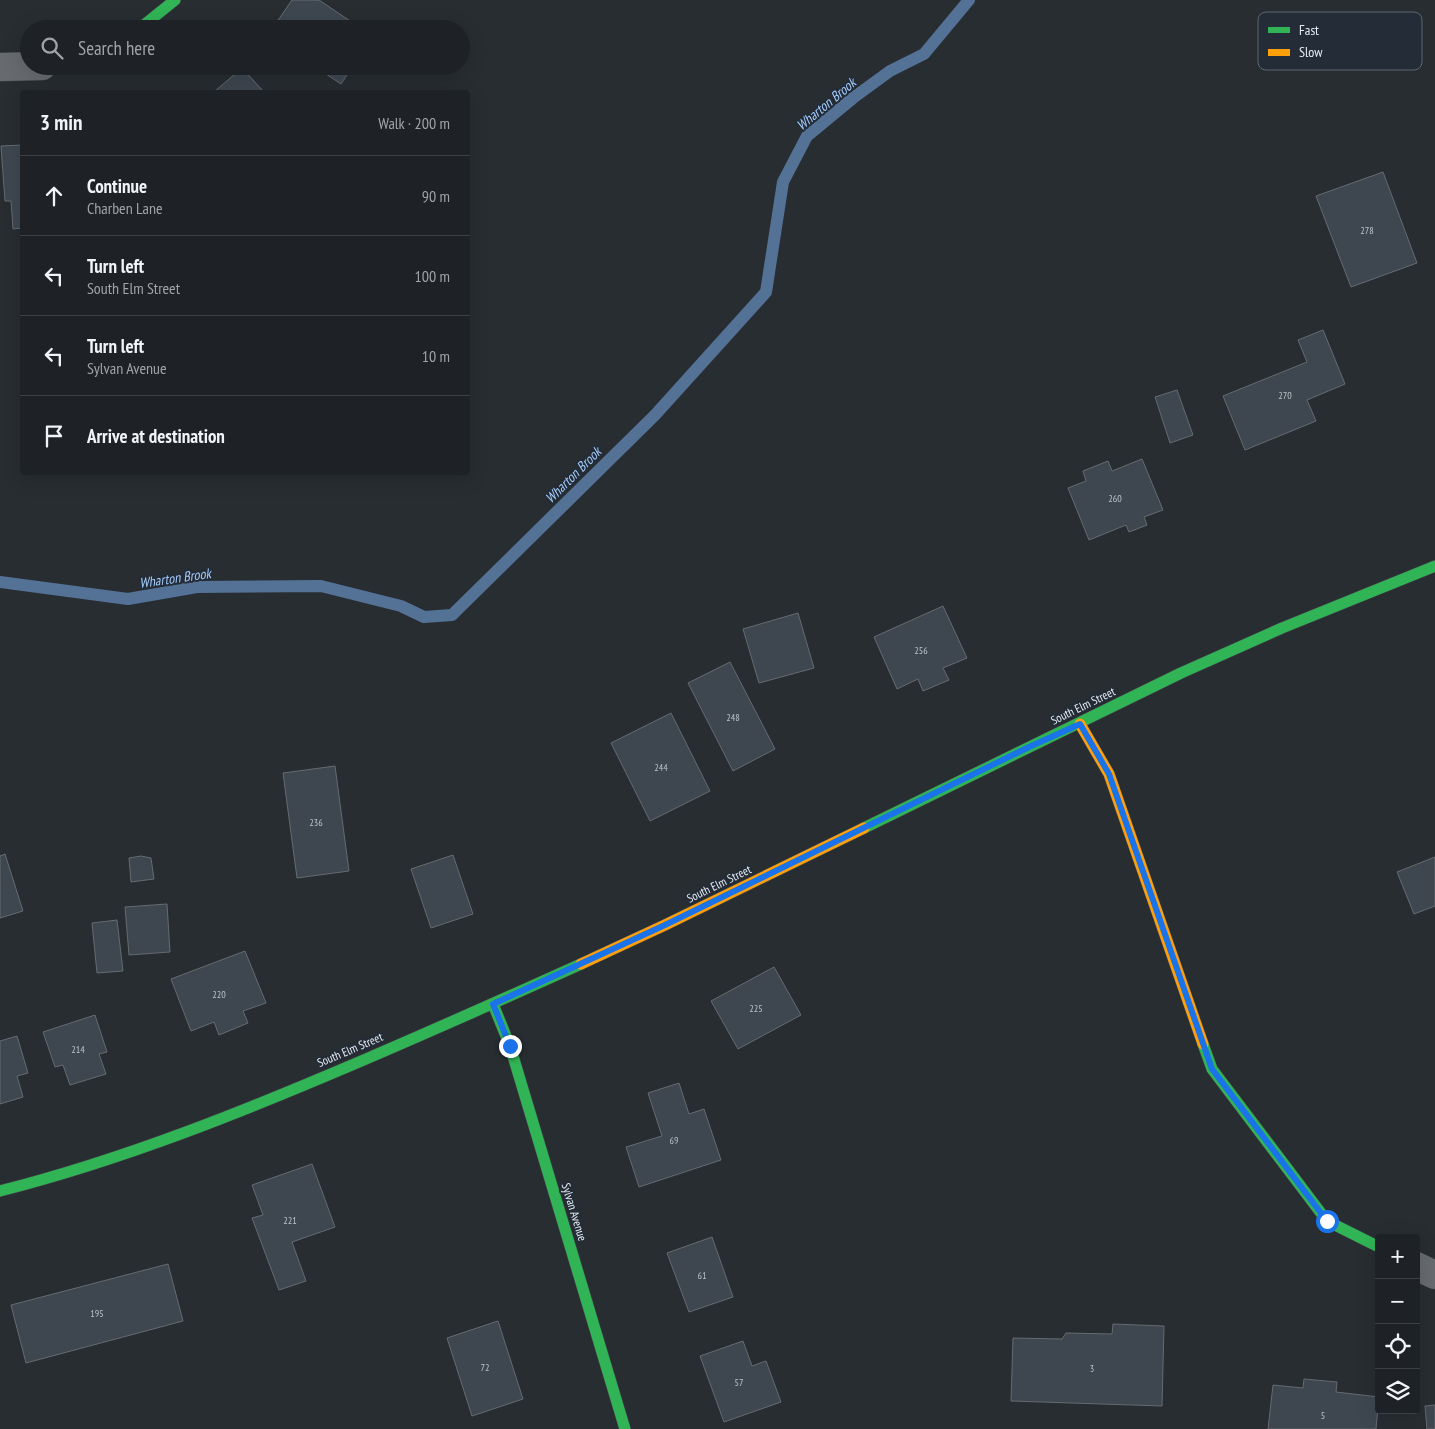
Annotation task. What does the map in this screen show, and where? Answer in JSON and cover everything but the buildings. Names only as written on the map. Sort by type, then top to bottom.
[{"type":"main road","points":[[149,20],[175,0]]},
{"type":"main road","name":"South Elm Street","points":[[0,1192],[60,1176],[171,1138],[294,1090],[493,1004],[665,925],[1029,747],[1080,724],[1181,673],[1274,632],[1435,566]]},
{"type":"main road","points":[[1080,724],[1109,774],[1212,1069],[1327,1221],[1375,1245]]},
{"type":"main road","name":"Sylvan Avenue","points":[[493,1004],[510,1046],[625,1429]]},
{"type":"street","points":[[0,68],[20,67]]},
{"type":"street","points":[[1420,1268],[1435,1275]]},
{"type":"waterway","name":"Wharton Brook","points":[[0,582],[128,599],[197,587],[321,586],[401,606],[424,617],[452,615],[655,415],[766,292],[783,182],[807,136],[853,98],[890,71],[924,54],[969,0]]},
{"type":"traffic: fast","points":[[150,20],[175,0]]},
{"type":"traffic: fast","points":[[864,828],[1181,673],[1282,628],[1435,566]]},
{"type":"traffic: fast","points":[[0,1191],[140,1149],[231,1115],[366,1059],[581,964]]},
{"type":"traffic: fast","points":[[493,1004],[510,1046],[625,1429]]},
{"type":"traffic: fast","points":[[1203,1044],[1212,1069],[1327,1221],[1375,1245]]},
{"type":"traffic: slow","points":[[1080,724],[1109,774],[1203,1044]]},
{"type":"traffic: slow","points":[[581,964],[864,828]]},
{"type":"route","points":[[510,1046],[493,1004],[665,925],[1029,747],[1080,724],[1109,774],[1212,1069],[1327,1221]]}]
